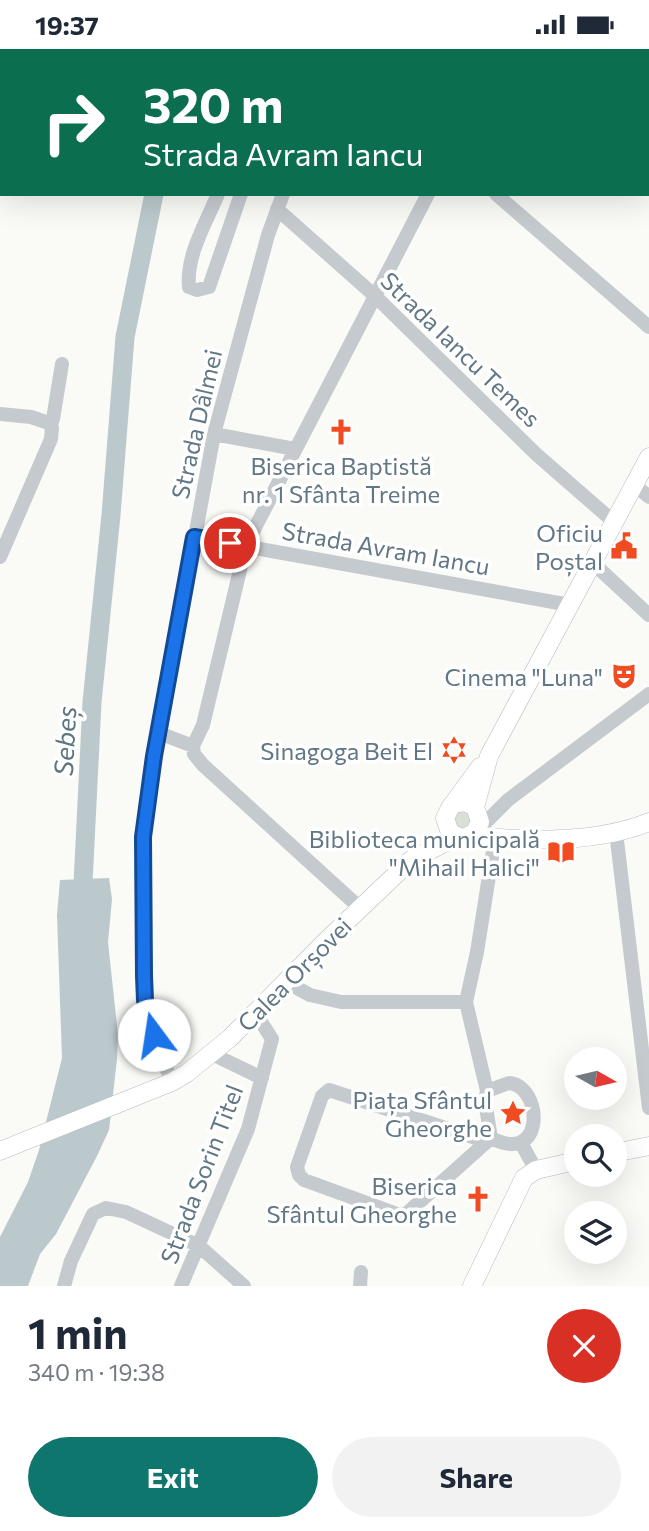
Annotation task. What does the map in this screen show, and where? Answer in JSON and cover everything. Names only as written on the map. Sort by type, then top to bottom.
[{"type":"main road","points":[[466,836],[478,827],[489,756],[649,457]]},
{"type":"main road","name":"Calea Orșovei","points":[[0,1151],[165,1085],[212,1054],[411,860],[489,756]]},
{"type":"main road","points":[[500,838],[480,815],[465,803],[450,811],[447,828],[466,836],[500,838],[556,838],[616,832],[649,822]]},
{"type":"main road","name":"Calea Orșovei","points":[[411,860],[466,836]]},
{"type":"main road","points":[[627,1150],[649,1146]]},
{"type":"main road","points":[[472,1286],[520,1185],[530,1172],[564,1164]]},
{"type":"street","points":[[217,196],[188,274],[189,287],[197,290],[209,287],[241,196]]},
{"type":"street","name":"Strada Dâlmei","points":[[165,1085],[149,1021],[144,976],[143,837],[159,733],[214,434],[282,196]]},
{"type":"street","points":[[360,908],[203,765],[194,754],[194,746],[203,725],[217,673],[246,545],[427,196]]},
{"type":"street","points":[[498,196],[649,327]]},
{"type":"street","name":"Strada Iancu Temes","points":[[277,209],[375,296],[536,454],[614,522]]},
{"type":"street","points":[[0,557],[51,439],[50,425],[62,364]]},
{"type":"street","points":[[0,414],[31,417],[50,425]]},
{"type":"street","points":[[214,434],[295,449]]},
{"type":"street","points":[[634,485],[649,497]]},
{"type":"street","name":"Strada Avram Iancu","points":[[194,537],[570,605]]},
{"type":"street","points":[[593,563],[649,615]]},
{"type":"street","points":[[480,815],[508,800],[649,694]]},
{"type":"street","points":[[159,733],[194,746]]},
{"type":"street","points":[[616,832],[649,1108]]},
{"type":"street","points":[[488,1140],[485,1101],[487,1091],[466,1002],[500,838]]},
{"type":"street","points":[[286,982],[310,995],[341,1002],[466,1002]]},
{"type":"street","name":"Strada Sorin Titel","points":[[181,1286],[248,1129],[272,1039],[256,1014]]},
{"type":"street","name":"Strada Sorin Titel","points":[[212,1054],[262,1078]]},
{"type":"street","points":[[487,1091],[509,1083],[517,1084],[527,1093],[531,1104],[532,1130],[529,1138],[521,1143],[507,1145],[329,1090],[322,1096],[297,1167],[304,1180],[406,1215],[488,1140]]},
{"type":"street","points":[[521,1143],[536,1170]]},
{"type":"street","points":[[64,1286],[71,1261],[93,1214],[106,1207],[126,1212],[199,1246],[244,1286]]},
{"type":"shaded area","points":[[463,811],[469,814],[472,820],[469,826],[463,829],[457,826],[454,820],[457,814]]},
{"type":"shaded area","points":[[109,878],[112,899],[108,942],[118,1035],[109,1130],[56,1234],[40,1254],[28,1286],[0,1286],[0,1237],[28,1182],[39,1150],[62,1058],[57,915],[60,880]]},
{"type":"waterway","name":"Sebeș","points":[[82,904],[92,702],[125,337],[154,196]]},
{"type":"place","name":"Biserica Baptistă nr. 1 Sfânta Treime","points":[[341,432]]},
{"type":"place","name":"Oficiu Poștal","points":[[624,546]]},
{"type":"place","name":"Cinema \"Luna\"","points":[[624,676]]},
{"type":"place","name":"Sinagoga Beit El","points":[[454,750]]},
{"type":"place","name":"Biblioteca municipală \"Mihail Halici\"","points":[[561,852]]},
{"type":"place","name":"Piața Sfântul Gheorghe","points":[[513,1113]]},
{"type":"place","name":"Biserica Sfântul Gheorghe","points":[[478,1199]]},
{"type":"route","points":[[154,1035],[145,1000],[142,904],[143,837],[148,791],[194,537],[230,543]]}]
